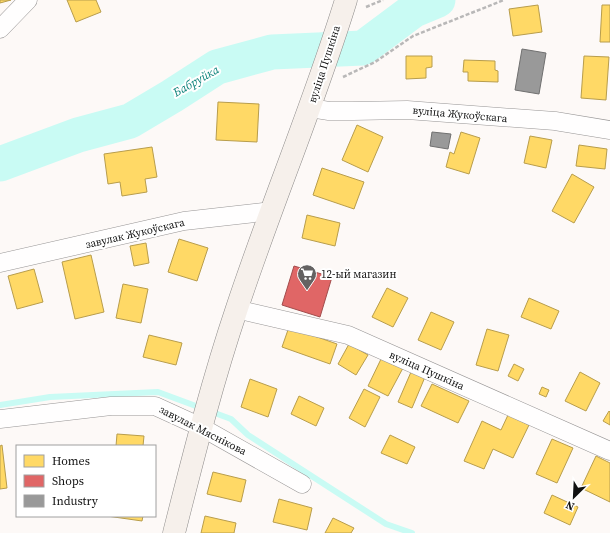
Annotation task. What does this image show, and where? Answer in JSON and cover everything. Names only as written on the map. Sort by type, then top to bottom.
[{"type":"main road","name":"вуліца Пушкіна","points":[[174,533],[204,415],[236,309],[310,108],[330,77],[351,5]]},
{"type":"street","points":[[0,29],[28,0]]},
{"type":"street","name":"вуліца Жукоўскага","points":[[310,108],[329,111],[407,110],[555,121],[610,130]]},
{"type":"street","name":"завулак Жукоўскага","points":[[0,263],[184,221],[272,211]]},
{"type":"street","name":"вуліца Пушкіна","points":[[236,309],[348,335],[610,452]]},
{"type":"street","name":"завулак Мяснікова","points":[[0,419],[111,406],[155,406],[204,415],[302,484]]},
{"type":"path","points":[[351,5],[383,0]]},
{"type":"path","points":[[330,77],[375,62],[413,36],[504,0]]},
{"type":"building: Homes","points":[[0,0],[11,0],[0,3]]},
{"type":"building: Homes","points":[[67,0],[96,0],[101,12],[76,22]]},
{"type":"building: Homes","points":[[538,5],[542,32],[513,36],[509,9]]},
{"type":"building: Homes","points":[[602,5],[610,5],[610,42],[600,42]]},
{"type":"building: Homes","points":[[406,56],[432,56],[432,67],[426,68],[426,78],[406,79]]},
{"type":"building: Homes","points":[[584,56],[609,57],[606,100],[581,98]]},
{"type":"building: Homes","points":[[464,60],[495,61],[495,70],[498,71],[498,82],[468,81],[468,72],[463,72]]},
{"type":"building: Homes","points":[[218,102],[259,104],[257,142],[216,140]]},
{"type":"building: Homes","points":[[357,125],[383,137],[368,172],[342,160]]},
{"type":"building: Homes","points":[[461,132],[480,138],[469,174],[446,167],[450,152],[454,154]]},
{"type":"building: Homes","points":[[530,136],[552,140],[546,168],[524,163]]},
{"type":"building: Homes","points":[[579,145],[607,149],[605,169],[576,166]]},
{"type":"building: Homes","points":[[152,147],[157,177],[145,179],[147,192],[122,196],[120,182],[108,184],[104,154]]},
{"type":"building: Homes","points":[[322,168],[364,182],[354,209],[313,195]]},
{"type":"building: Homes","points":[[572,174],[594,187],[574,223],[552,211]]},
{"type":"building: Homes","points":[[307,215],[340,223],[335,246],[302,238]]},
{"type":"building: Homes","points":[[179,239],[208,248],[197,281],[168,272]]},
{"type":"building: Homes","points":[[146,243],[149,263],[134,266],[130,246]]},
{"type":"building: Homes","points":[[91,255],[104,312],[75,319],[62,262]]},
{"type":"building: Homes","points":[[34,269],[43,302],[17,309],[8,276]]},
{"type":"building: Homes","points":[[123,284],[148,289],[141,323],[116,318]]},
{"type":"building: Homes","points":[[387,288],[408,298],[393,327],[372,317]]},
{"type":"building: Homes","points":[[529,298],[559,311],[551,329],[521,317]]},
{"type":"building: Homes","points":[[431,312],[454,322],[441,350],[418,340]]},
{"type":"building: Homes","points":[[289,327],[337,344],[330,364],[282,347]]},
{"type":"building: Homes","points":[[487,329],[509,335],[498,371],[476,365]]},
{"type":"building: Homes","points":[[149,335],[182,343],[176,365],[143,357]]},
{"type":"building: Homes","points":[[349,344],[368,355],[356,375],[338,364]]},
{"type":"building: Homes","points":[[382,357],[403,368],[388,396],[368,386]]},
{"type":"building: Homes","points":[[514,364],[524,369],[518,381],[508,376]]},
{"type":"building: Homes","points":[[411,372],[425,377],[412,408],[398,402]]},
{"type":"building: Homes","points":[[580,372],[600,383],[586,411],[565,401]]},
{"type":"building: Homes","points":[[250,379],[277,389],[268,417],[241,407]]},
{"type":"building: Homes","points":[[432,384],[469,401],[458,423],[421,406]]},
{"type":"building: Homes","points":[[542,387],[549,390],[546,397],[539,394]]},
{"type":"building: Homes","points":[[364,389],[380,397],[365,427],[349,418]]},
{"type":"building: Homes","points":[[299,396],[324,408],[316,426],[291,414]]},
{"type":"building: Homes","points":[[609,411],[610,412],[610,425],[603,421]]},
{"type":"building: Homes","points":[[508,415],[529,425],[513,458],[493,449],[484,469],[464,461],[482,421],[501,430]]},
{"type":"building: Homes","points":[[117,434],[144,436],[143,445],[116,445]]},
{"type":"building: Homes","points":[[390,435],[415,447],[407,464],[381,453]]},
{"type":"building: Homes","points":[[552,439],[573,448],[557,483],[536,474]]},
{"type":"building: Homes","points":[[2,445],[7,488],[0,489],[0,446]]},
{"type":"building: Homes","points":[[596,456],[610,463],[610,502],[581,488]]},
{"type":"building: Homes","points":[[213,472],[246,480],[241,502],[207,494]]},
{"type":"building: Homes","points":[[552,495],[578,507],[570,525],[544,513]]},
{"type":"building: Homes","points":[[279,499],[312,508],[307,530],[273,522]]},
{"type":"building: Homes","points":[[205,516],[236,523],[234,533],[201,533]]},
{"type":"building: Homes","points":[[114,517],[143,517],[142,521]]},
{"type":"building: Homes","points":[[333,518],[354,528],[351,533],[325,533]]},
{"type":"building: Shops","name":"12-ый магазин","points":[[294,266],[332,277],[320,317],[282,305]]},
{"type":"building: Industry","points":[[522,49],[546,53],[539,94],[515,90]]},
{"type":"building: Industry","points":[[432,132],[451,134],[448,149],[430,146]]},
{"type":"waterway","name":"Бабруйка","points":[[0,164],[78,135],[130,121],[217,67],[272,52],[363,48],[414,10],[438,0]]},
{"type":"waterway","points":[[0,405],[50,397],[158,392],[231,419],[248,435],[386,524],[412,533]]},
{"type":"place","name":"12-ый магазин","points":[[307,291]]}]
